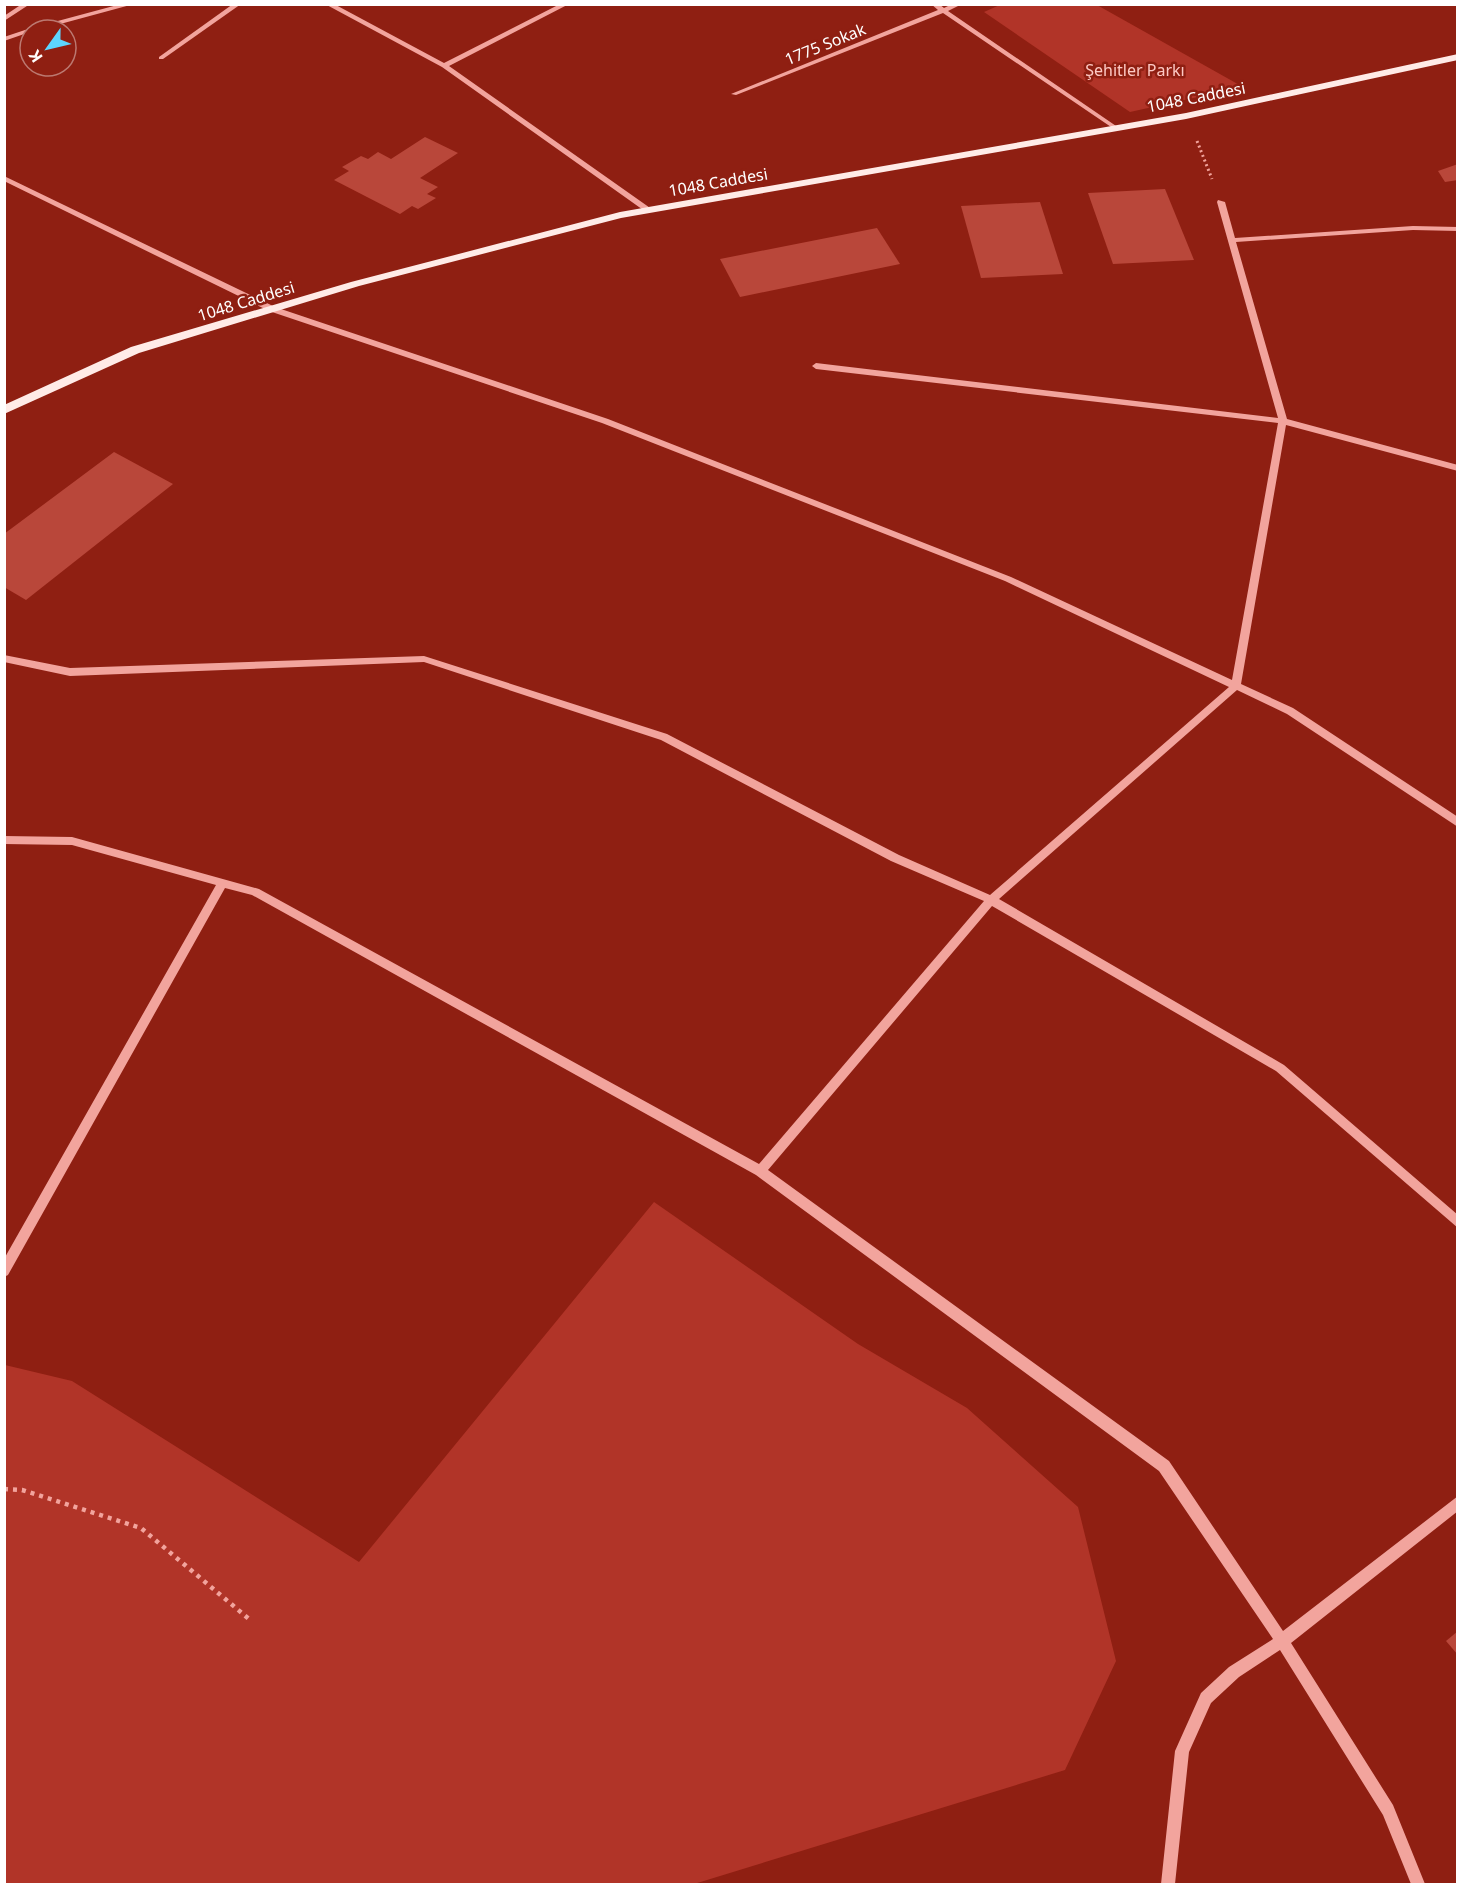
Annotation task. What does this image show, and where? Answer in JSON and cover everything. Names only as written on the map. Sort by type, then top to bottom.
[{"type":"main road","name":"1048 Caddesi","points":[[4,410],[135,350],[355,284],[620,215],[1186,116],[1458,57]]},
{"type":"street","points":[[4,19],[27,4]]},
{"type":"street","points":[[77,18],[131,4]]},
{"type":"street","points":[[161,58],[238,4]]},
{"type":"street","points":[[328,4],[444,66],[649,210]]},
{"type":"street","points":[[444,66],[566,4]]},
{"type":"street","points":[[934,4],[1116,128]]},
{"type":"street","name":"1775 Sokak","points":[[734,94],[959,4]]},
{"type":"street","points":[[4,178],[272,309],[605,422],[1008,579],[1290,711],[1458,823]]},
{"type":"street","points":[[760,1171],[991,900],[1236,686],[1283,421],[1221,202]]},
{"type":"street","points":[[1232,240],[1413,228],[1458,229]]},
{"type":"street","points":[[816,366],[1283,421],[1458,468]]},
{"type":"street","points":[[4,658],[70,672],[424,659],[664,737],[895,858],[991,900],[1280,1068],[1458,1223]]},
{"type":"street","points":[[4,840],[72,841],[255,892],[760,1171],[1164,1466],[1282,1641],[1388,1810],[1418,1884]]},
{"type":"street","points":[[4,1271],[222,884]]},
{"type":"street","points":[[1168,1884],[1182,1751],[1206,1698],[1234,1672],[1282,1641],[1458,1502]]},
{"type":"path","points":[[1186,116],[1221,202]]},
{"type":"path","points":[[4,1489],[22,1490],[141,1528],[200,1575],[249,1619]]},
{"type":"green space","name":"Şehitler Parkı","points":[[1002,4],[1097,5],[1243,87],[1130,112],[984,12]]},
{"type":"green space","points":[[654,1202],[858,1344],[967,1408],[1078,1507],[1116,1661],[1065,1770],[694,1884],[5,1884],[5,1365],[72,1381],[359,1562]]},
{"type":"building","points":[[425,137],[458,153],[420,178],[438,187],[427,194],[436,198],[418,209],[412,206],[400,214],[334,180],[349,171],[342,167],[361,156],[368,159],[378,152],[391,159]]},
{"type":"building","points":[[1458,164],[1458,180],[1445,182],[1438,171]]},
{"type":"building","points":[[1165,189],[1194,260],[1113,264],[1088,193]]},
{"type":"building","points":[[1040,202],[1063,274],[981,278],[961,206]]},
{"type":"building","points":[[877,228],[900,264],[740,297],[720,259]]},
{"type":"building","points":[[114,452],[173,484],[26,600],[4,587],[4,534]]},
{"type":"building","points":[[1458,1631],[1458,1655],[1446,1641]]}]
